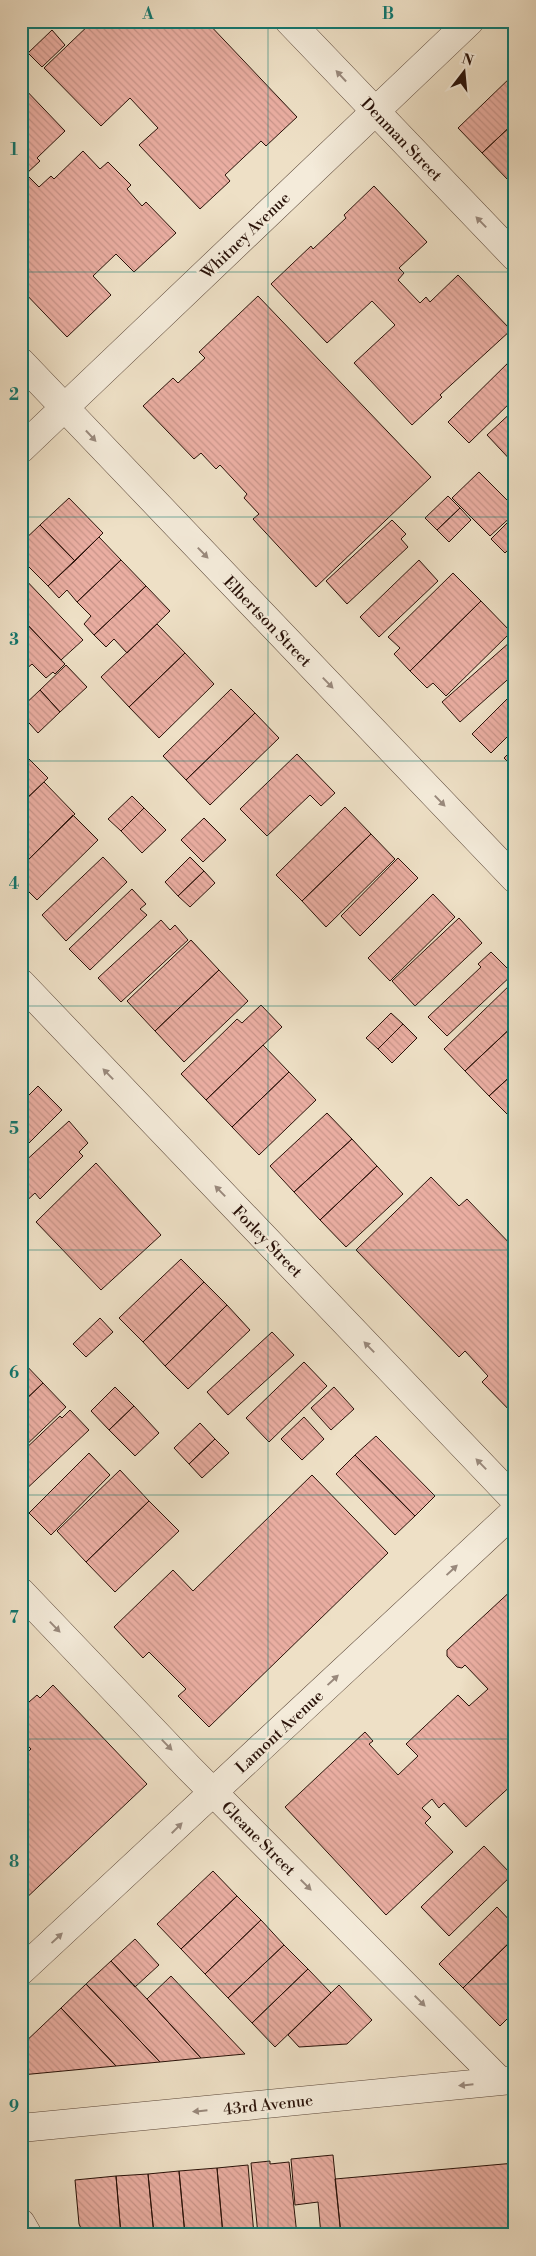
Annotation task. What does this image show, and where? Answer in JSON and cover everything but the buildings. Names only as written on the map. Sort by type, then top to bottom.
[{"type":"street","name":"Denman Street","points":[[290,21],[515,257]]},
{"type":"street","name":"Whitney Avenue","points":[[21,448],[470,21]]},
{"type":"street","name":"Elbertson Street","points":[[21,362],[515,879]]},
{"type":"street","name":"Forley Street","points":[[21,983],[515,1500]]},
{"type":"street","name":"Lamont Avenue","points":[[21,1971],[515,1512]]},
{"type":"street","name":"Gleane Street","points":[[21,1592],[213,1792],[507,2081]]},
{"type":"street","name":"43rd Avenue","points":[[21,2128],[507,2081]]},
{"type":"street","points":[[21,2223],[28,2235]]}]
